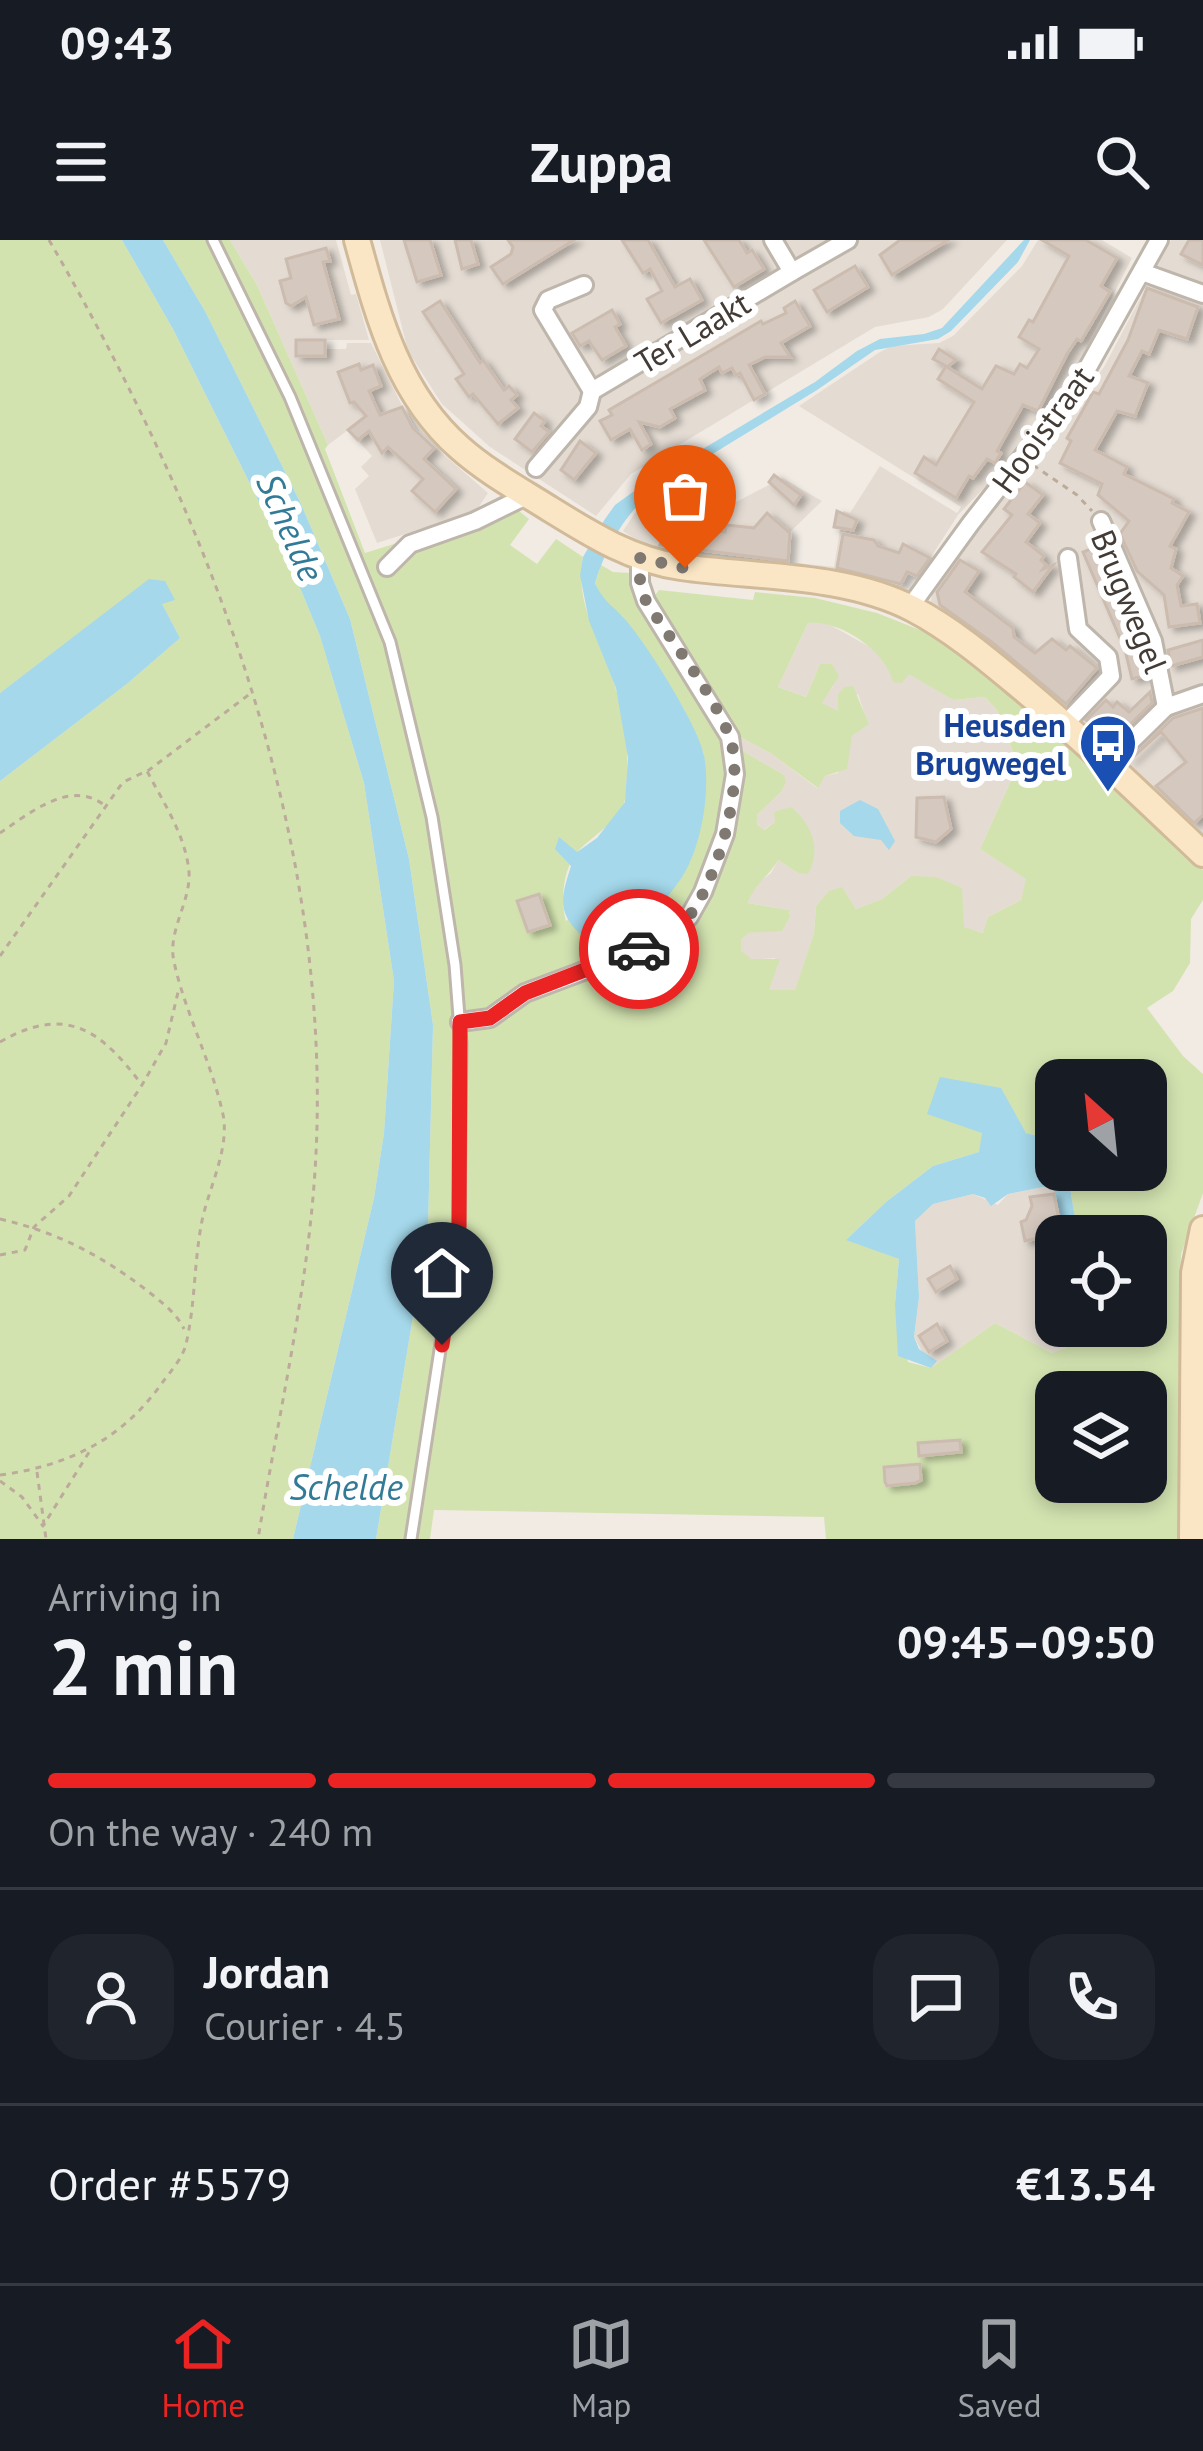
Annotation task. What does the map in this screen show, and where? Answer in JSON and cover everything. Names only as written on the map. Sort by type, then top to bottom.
[{"type":"main road","points":[[357,240],[388,344],[418,400],[461,449],[587,532],[629,553],[685,568],[862,590],[910,608],[976,651],[1065,724],[1203,854]]},
{"type":"main road","points":[[1192,1539],[1194,1273],[1203,1229]]},
{"type":"street","points":[[773,240],[791,272]]},
{"type":"street","name":"Ter Laakt","points":[[536,467],[588,407],[592,391],[848,240]]},
{"type":"street","name":"Hooistraat","points":[[910,608],[1077,387],[1159,240]]},
{"type":"street","points":[[1142,272],[1203,294]]},
{"type":"street","points":[[584,285],[548,300],[543,310],[592,391]]},
{"type":"street","points":[[387,567],[410,544],[528,494]]},
{"type":"street","name":"Brugwegel","points":[[1101,521],[1153,641],[1166,706]]},
{"type":"street","points":[[460,1022],[490,1018],[525,993],[655,944],[689,917],[725,834],[735,774],[730,737],[646,601],[629,553]]},
{"type":"street","points":[[1065,724],[1112,676],[1108,657],[1078,629],[1068,558]]},
{"type":"street","name":"Brugwegel","points":[[1108,764],[1166,706],[1203,694]]},
{"type":"lane","points":[[213,240],[290,397],[390,642],[432,817],[460,1022],[459,1226],[411,1539]]},
{"type":"lane","points":[[365,577],[387,567]]},
{"type":"path","points":[[49,240],[143,416],[209,568],[252,692],[299,888],[317,1108],[311,1223],[258,1539]]},
{"type":"path","name":"Brugwegel","points":[[1024,459],[1077,495],[1101,521]]},
{"type":"path","points":[[0,956],[128,778],[148,771],[252,692]]},
{"type":"path","points":[[0,1478],[37,1470],[91,1448],[143,1410],[186,1346],[201,1222],[215,1181],[224,1114],[182,998],[172,942],[189,874],[169,807],[148,771]]},
{"type":"path","points":[[0,833],[69,795],[83,794],[105,806]]},
{"type":"path","points":[[0,1255],[25,1250],[34,1227],[69,1196],[166,1043],[181,980]]},
{"type":"path","points":[[0,1042],[49,1022],[76,1024],[117,1051],[142,1085]]},
{"type":"path","points":[[0,1219],[68,1239],[112,1263],[164,1304],[186,1333]]},
{"type":"path","points":[[43,1526],[91,1448]]},
{"type":"path","points":[[37,1470],[46,1539]]},
{"type":"path","points":[[0,1478],[22,1497],[43,1526]]},
{"type":"shaded area","points":[[230,240],[336,240],[369,340],[327,340],[326,349],[371,343],[413,428],[488,493],[476,511],[377,543],[355,489],[369,476],[361,467],[372,456],[348,430],[328,445],[257,285]]},
{"type":"shaded area","points":[[380,240],[1007,240],[943,309],[929,317],[875,327],[631,474],[596,516],[490,447],[442,404],[408,351]]},
{"type":"shaded area","points":[[1038,240],[1102,240],[1132,258],[1067,386],[1019,452],[958,515],[918,577],[907,572],[899,584],[817,566],[706,561],[654,551],[623,531],[639,507],[671,483],[682,501],[700,492],[736,502],[782,478],[822,501],[790,532],[788,562],[834,567],[843,511],[850,513],[880,466],[957,513],[961,507],[799,406],[892,346],[939,343],[953,336],[1022,266]]},
{"type":"shaded area","points":[[1171,240],[1203,240],[1203,844],[929,606],[935,586],[1104,367]]},
{"type":"shaded area","points":[[823,621],[879,652],[891,673],[909,673],[953,700],[985,697],[997,710],[1018,765],[980,849],[1027,879],[1021,900],[988,917],[984,933],[964,928],[911,876],[882,899],[856,909],[842,888],[830,891],[816,906],[814,933],[795,991],[768,990],[775,958],[751,960],[741,950],[741,940],[747,933],[782,930],[789,910],[748,903],[753,887],[771,873],[778,860],[798,873],[775,822],[763,830],[757,823],[757,815],[781,792],[784,775],[743,751],[738,736],[817,788],[825,776],[838,773],[852,736],[868,724],[858,694],[839,712],[827,709],[823,696],[833,687],[820,664],[806,697],[778,687],[808,623]]},
{"type":"shaded area","points":[[1055,1191],[1061,1215],[1035,1215],[1035,1344],[995,1323],[931,1368],[914,1337],[919,1297],[915,1221],[933,1204],[973,1194],[998,1205],[1008,1194]]},
{"type":"green space","points":[[0,240],[122,240],[173,329],[291,566],[320,636],[364,783],[394,981],[384,1133],[374,1198],[293,1539],[0,1539],[0,781],[180,638],[149,580],[0,693]]},
{"type":"green space","points":[[163,240],[230,240],[257,285],[328,445],[325,449],[365,553],[410,539],[428,546],[519,511],[529,519],[510,545],[537,564],[556,539],[583,557],[585,605],[620,705],[626,741],[626,797],[610,823],[569,865],[563,894],[566,921],[704,803],[704,754],[684,709],[624,618],[602,600],[595,583],[601,565],[630,573],[648,614],[716,727],[724,752],[725,807],[719,836],[696,890],[648,940],[538,995],[605,967],[598,988],[637,989],[647,955],[672,942],[693,923],[723,870],[739,808],[743,751],[784,775],[786,782],[757,815],[757,824],[764,830],[775,822],[774,812],[791,807],[809,829],[814,847],[808,874],[778,860],[748,903],[789,910],[782,931],[748,933],[741,940],[741,950],[751,959],[780,959],[769,990],[795,990],[814,933],[816,906],[829,891],[842,887],[856,909],[882,899],[911,876],[936,877],[962,888],[964,927],[983,933],[988,917],[1021,900],[1026,879],[980,849],[1018,765],[997,710],[985,697],[953,700],[909,674],[902,683],[893,682],[881,659],[860,639],[834,626],[808,623],[778,687],[806,697],[820,664],[832,664],[839,676],[822,703],[838,711],[838,694],[853,686],[869,724],[852,736],[847,769],[825,776],[818,788],[738,736],[656,604],[659,590],[753,600],[755,592],[815,598],[877,613],[930,634],[1015,698],[1203,870],[1203,900],[1191,919],[1190,963],[1173,991],[1147,1008],[1183,1056],[1203,1074],[1203,1193],[1181,1254],[1180,1283],[1200,1285],[1203,1539],[826,1539],[824,1517],[434,1510],[430,1539],[376,1539],[428,1226],[433,1025],[409,859],[350,619],[301,504],[206,313]],"holes":[[[1035,1059],[1167,1059],[1167,1191],[1070,1191],[1074,1215],[1167,1215],[1167,1347],[1067,1347],[1052,1353],[995,1323],[931,1368],[908,1362],[895,1304],[899,1259],[847,1239],[933,1166],[979,1152],[1000,1088],[1026,1133],[1035,1135]]]},
{"type":"water","name":"Schelde","points":[[122,240],[163,240],[206,313],[301,504],[350,619],[409,859],[433,1025],[428,1226],[376,1539],[293,1539],[374,1198],[384,1133],[394,981],[364,783],[320,636],[291,566],[173,329]]},
{"type":"water","points":[[1024,240],[1030,240],[1018,262],[951,331],[938,339],[875,350],[652,491],[617,533],[595,583],[645,645],[692,724],[704,755],[705,803],[687,868],[659,906],[626,928],[580,934],[564,910],[571,866],[555,849],[559,837],[577,852],[597,838],[625,802],[628,758],[616,688],[589,621],[580,575],[583,557],[605,519],[615,505],[644,484],[815,382],[857,351],[880,339],[942,328]]},
{"type":"water","points":[[149,579],[165,581],[175,600],[162,604],[180,638],[0,781],[0,693]]},
{"type":"water","points":[[860,800],[878,809],[895,841],[889,850],[881,840],[854,836],[840,823],[840,811]]},
{"type":"water","points":[[940,1077],[1001,1088],[1026,1133],[1035,1135],[1035,1189],[1008,1194],[991,1206],[973,1194],[933,1204],[915,1221],[919,1297],[914,1337],[919,1349],[937,1361],[931,1368],[898,1356],[899,1259],[846,1240],[933,1166],[979,1152],[982,1133],[927,1114]]},
{"type":"water","points":[[1055,1191],[1070,1191],[1074,1215],[1061,1215]]},
{"type":"building","points":[[404,240],[430,240],[441,275],[417,282]]},
{"type":"building","points":[[455,240],[471,240],[478,264],[462,269]]},
{"type":"building","points":[[508,240],[574,240],[503,284],[491,267],[511,254]]},
{"type":"building","points":[[622,240],[648,240],[675,287],[690,279],[702,300],[661,323],[647,299],[662,291],[650,269],[643,273]]},
{"type":"building","points":[[704,240],[739,240],[764,269],[734,287]]},
{"type":"building","points":[[900,240],[948,240],[892,275],[880,255]]},
{"type":"building","points":[[1042,240],[1086,240],[1117,258],[1101,286],[1110,292],[1081,341],[1077,339],[1067,354],[1038,411],[1023,405],[995,463],[987,459],[956,498],[915,473],[924,457],[936,465],[974,402],[938,379],[946,366],[933,359],[939,349],[956,360],[947,367],[982,389],[996,366],[1014,374],[1020,364],[1027,368],[1039,349],[1019,337],[1029,320],[1033,322],[1069,256]]},
{"type":"building","points":[[1189,240],[1203,240],[1203,265],[1181,254]]},
{"type":"building","points":[[326,248],[330,261],[323,262],[339,319],[314,325],[306,297],[291,306],[286,303],[280,281],[291,278],[286,259]]},
{"type":"building","points":[[855,266],[868,287],[827,312],[814,290]]},
{"type":"building","points":[[1147,288],[1198,307],[1187,339],[1159,330],[1149,354],[1142,351],[1129,376],[1148,383],[1135,416],[1117,411],[1095,450],[1127,467],[1124,474],[1174,499],[1172,503],[1189,512],[1170,546],[1176,549],[1171,568],[1183,576],[1177,585],[1181,606],[1197,604],[1200,623],[1169,627],[1164,595],[1137,571],[1120,534],[1129,521],[1098,495],[1102,484],[1060,463],[1071,441],[1067,438],[1093,392],[1099,394],[1128,340]]},
{"type":"building","points":[[440,301],[480,363],[483,360],[504,390],[509,386],[517,395],[511,400],[518,408],[498,424],[456,379],[464,374],[423,312]]},
{"type":"building","points":[[795,301],[810,326],[781,343],[790,357],[765,357],[749,365],[765,394],[754,400],[740,373],[736,375],[732,368],[722,373],[719,367],[700,379],[705,390],[670,409],[675,418],[660,427],[639,422],[651,444],[642,450],[630,429],[611,440],[600,421],[612,415],[609,410],[761,321],[786,313],[784,308]]},
{"type":"building","points":[[612,310],[626,346],[602,360],[589,341],[580,346],[572,333]]},
{"type":"building","points":[[296,340],[325,340],[325,356],[296,356]]},
{"type":"building","points":[[359,364],[361,370],[373,365],[381,386],[369,391],[380,415],[402,407],[413,428],[434,448],[424,459],[456,489],[435,512],[412,491],[423,479],[388,447],[382,453],[369,431],[358,440],[348,430],[366,416],[350,403],[338,372]]},
{"type":"building","points":[[534,413],[545,421],[541,426],[549,432],[532,452],[515,439]]},
{"type":"building","points":[[580,441],[596,453],[574,480],[561,470]]},
{"type":"building","points":[[697,466],[717,497],[699,493],[686,475]]},
{"type":"building","points":[[774,475],[801,495],[794,505],[769,482]]},
{"type":"building","points":[[1025,482],[1043,495],[1028,514],[1040,523],[1026,542],[1044,556],[1043,569],[1053,565],[1033,592],[1016,574],[982,552],[1012,515],[1004,509]]},
{"type":"building","points":[[693,495],[685,527],[725,532],[726,525],[754,528],[767,513],[790,533],[788,561],[660,545],[674,506]]},
{"type":"building","points":[[837,511],[857,520],[853,530],[834,527]]},
{"type":"building","points":[[843,534],[874,540],[899,553],[903,544],[930,558],[917,576],[907,572],[901,584],[837,568]]},
{"type":"building","points":[[1098,546],[1141,645],[1147,675],[1132,679],[1125,650],[1083,552]]},
{"type":"building","points":[[960,560],[979,571],[965,592],[1013,628],[1014,637],[1035,653],[1052,639],[1066,650],[1070,646],[1097,668],[1066,704],[940,605],[937,592]]},
{"type":"building","points":[[1203,640],[1203,657],[1171,666],[1168,650]]},
{"type":"building","points":[[1150,692],[1152,703],[1112,742],[1086,720],[1106,700],[1129,712]]},
{"type":"building","points":[[1203,708],[1203,815],[1194,823],[1156,786],[1186,762],[1161,732],[1129,761],[1173,718]]},
{"type":"building","points":[[944,797],[951,829],[936,842],[916,837],[917,798]]},
{"type":"building","points":[[539,894],[550,925],[528,932],[517,901]]},
{"type":"building","points":[[1054,1194],[1058,1215],[1035,1215],[1035,1239],[1025,1241],[1021,1222],[1032,1206],[1030,1197]]},
{"type":"building","points":[[950,1266],[957,1279],[936,1292],[928,1279]]},
{"type":"building","points":[[937,1324],[947,1341],[929,1352],[919,1336]]},
{"type":"building","points":[[960,1440],[961,1452],[919,1456],[918,1443]]},
{"type":"building","points":[[920,1464],[921,1480],[887,1486],[884,1467]]},
{"type":"way so far","points":[[639,949],[674,932],[703,892],[725,834],[735,774],[730,737],[640,584],[640,558],[685,568]]},
{"type":"place","name":"Heusden Brugwegel","points":[[1108,794]]},
{"type":"route","points":[[442,1345],[459,1226],[460,1022],[490,1018],[525,993],[639,949]]}]
